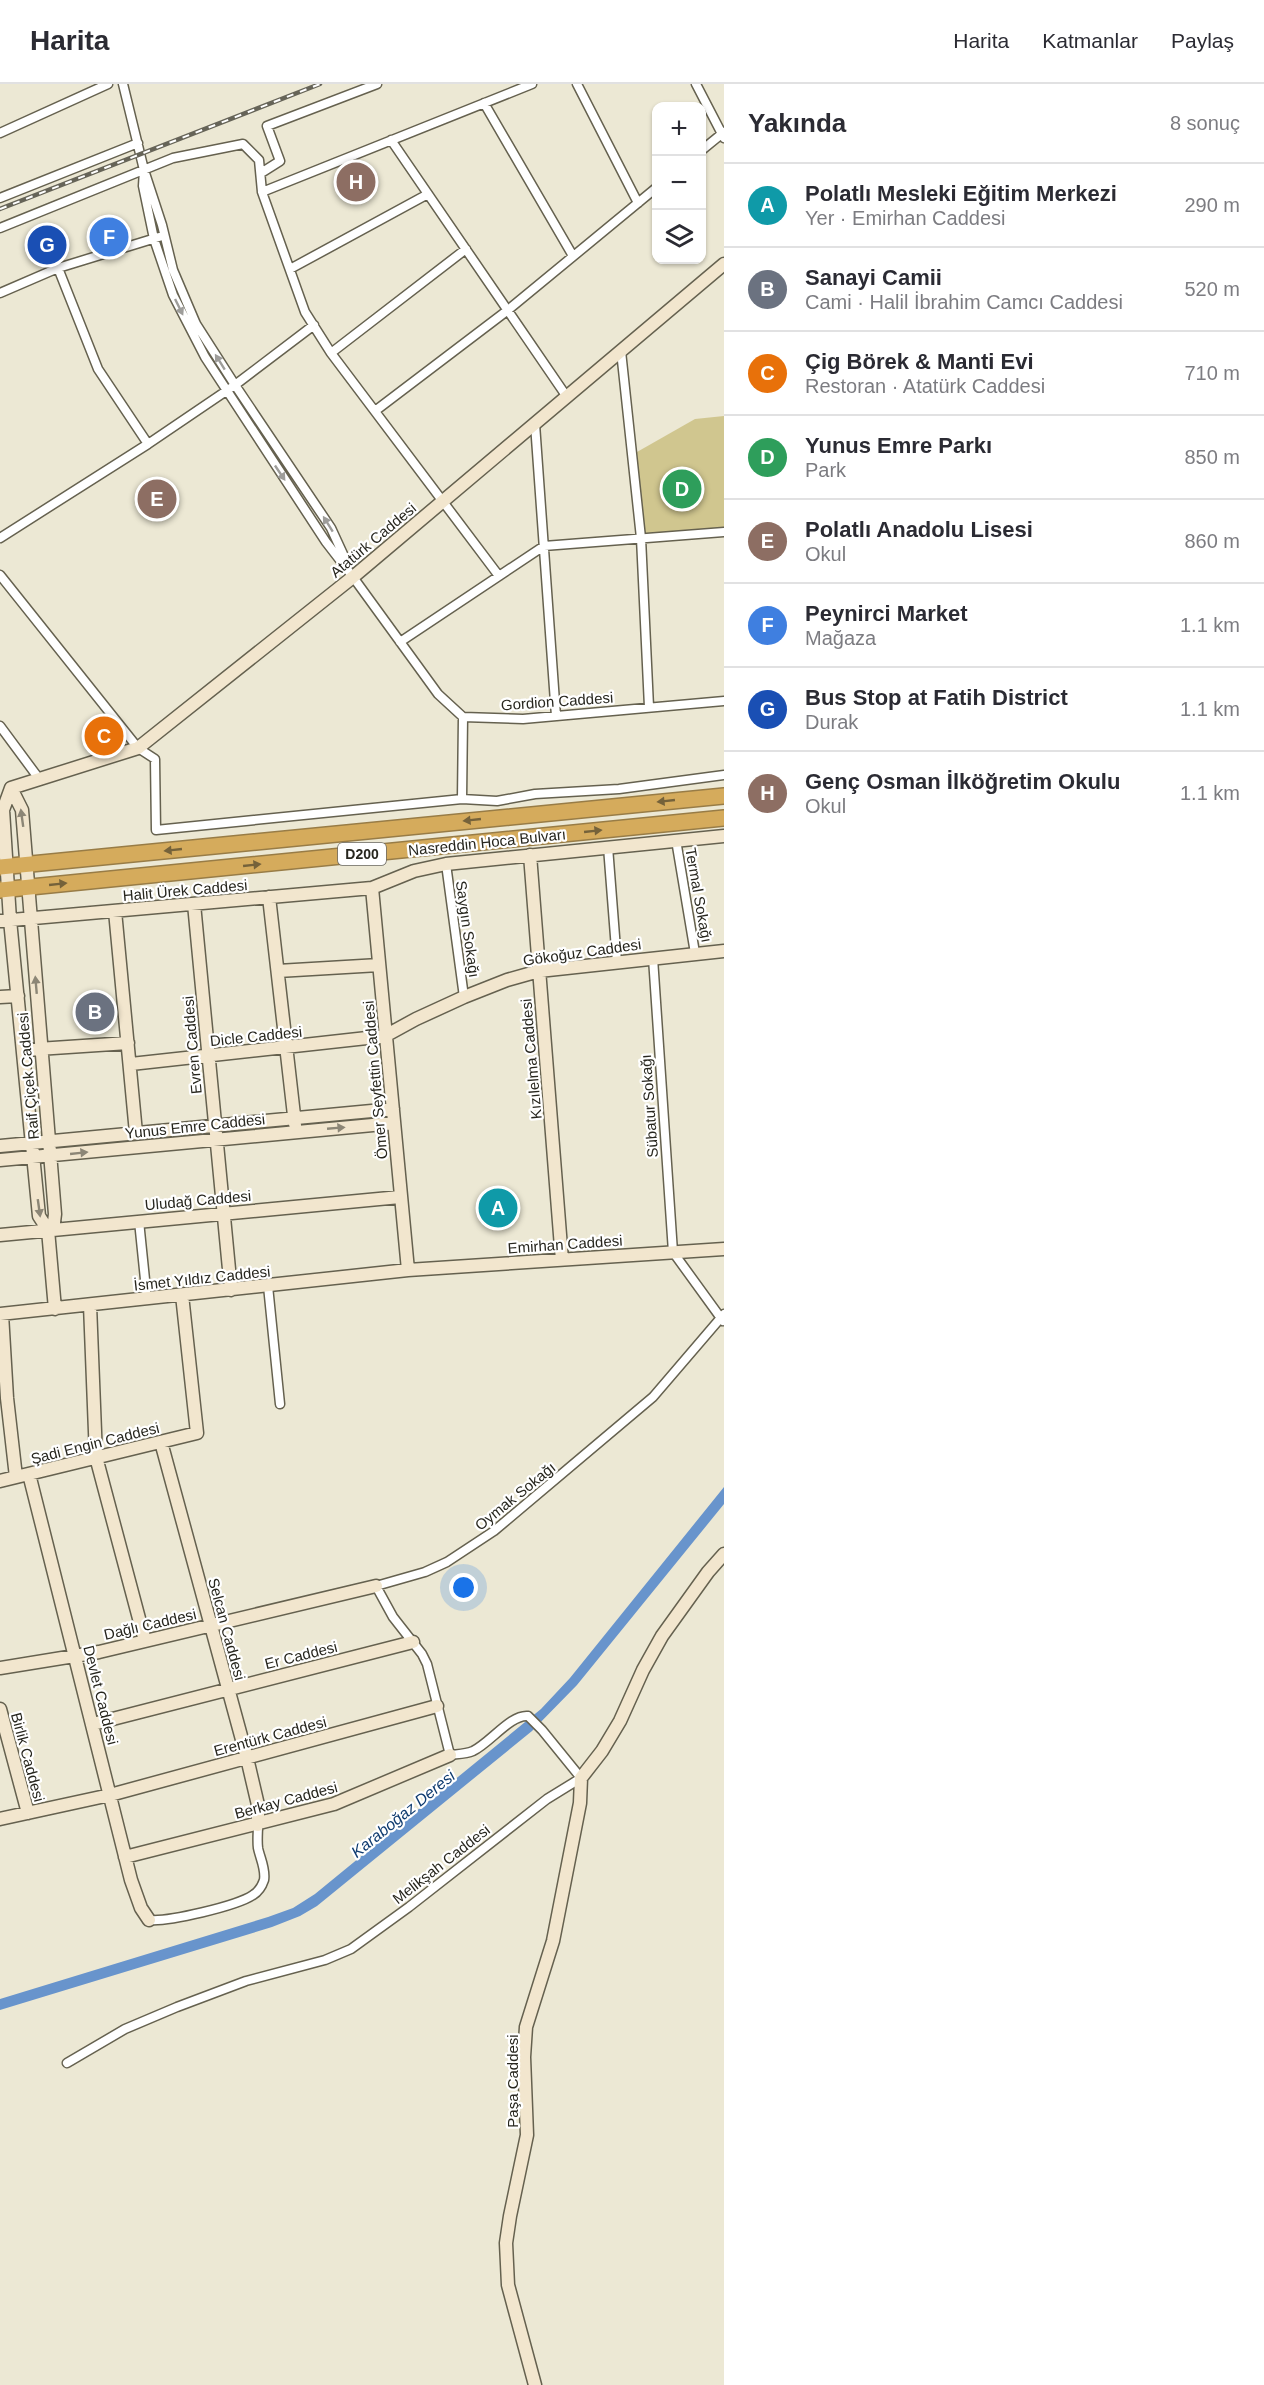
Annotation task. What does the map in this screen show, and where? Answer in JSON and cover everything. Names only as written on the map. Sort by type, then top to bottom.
[{"type":"highway","name":"Nasreddin Hoca Bulvarı","points":[[3,867],[724,796]]},
{"type":"highway","name":"Nasreddin Hoca Bulvarı","points":[[4,889],[724,818]]},
{"type":"street","points":[[0,133],[108,84]]},
{"type":"street","points":[[123,84],[144,170],[165,234],[173,270],[196,324],[231,387]]},
{"type":"street","points":[[261,173],[280,161],[267,126],[377,84]]},
{"type":"street","points":[[262,192],[532,84]]},
{"type":"street","points":[[577,84],[638,203]]},
{"type":"street","points":[[696,84],[723,134],[706,147]]},
{"type":"street","points":[[484,103],[573,256]]},
{"type":"street","points":[[391,141],[567,397]]},
{"type":"street","points":[[0,198],[138,143]]},
{"type":"street","points":[[0,228],[113,180],[173,158],[243,144],[259,160],[262,192],[305,312],[331,353],[444,500],[499,576]]},
{"type":"street","points":[[144,170],[143,186],[154,239],[173,295],[205,357],[231,387],[332,528],[353,577],[438,694],[463,717],[462,798]]},
{"type":"street","points":[[375,411],[508,310],[652,192]]},
{"type":"street","points":[[290,268],[428,194]]},
{"type":"street","points":[[0,293],[58,268],[165,234]]},
{"type":"street","points":[[331,353],[466,249]]},
{"type":"street","name":"Atatürk Caddesi","points":[[6,788],[40,780],[138,748],[353,577],[724,264]]},
{"type":"street","points":[[58,268],[98,369],[148,444]]},
{"type":"street","points":[[0,538],[148,444],[314,326]]},
{"type":"street","points":[[621,351],[641,538],[649,707]]},
{"type":"street","points":[[535,424],[556,716]]},
{"type":"street","points":[[400,642],[543,546],[724,532]]},
{"type":"street","points":[[0,574],[138,748],[155,759],[156,830],[462,798],[497,801],[535,794],[619,789],[724,775]]},
{"type":"street","name":"Gordion Caddesi","points":[[463,717],[523,719],[724,701]]},
{"type":"street","points":[[0,726],[40,780]]},
{"type":"street","name":"Raif Çiçek Caddesi","points":[[6,788],[22,810],[55,1214],[54,1222],[48,1230]]},
{"type":"street","name":"Raif Çiçek Caddesi","points":[[6,788],[3,810],[5,920],[18,996],[39,1216],[48,1230],[54,1309]]},
{"type":"street","name":"Halit Ürek Caddesi","points":[[5,920],[372,888],[414,871],[446,864],[724,836]]},
{"type":"street","name":"Termal Sokağı","points":[[676,840],[696,953]]},
{"type":"street","points":[[608,848],[617,962]]},
{"type":"street","name":"Kızılelma Caddesi","points":[[530,855],[562,1260]]},
{"type":"street","name":"Saygın Sokağı","points":[[446,864],[464,997]]},
{"type":"street","name":"Ömer Seyfettin Caddesi","points":[[372,888],[408,1270]]},
{"type":"street","points":[[269,897],[295,1125]]},
{"type":"street","name":"Evren Caddesi","points":[[194,904],[231,1290]]},
{"type":"street","points":[[115,911],[136,1133]]},
{"type":"street","name":"Gökoğuz Caddesi","points":[[385,1036],[464,997],[507,980],[539,971],[724,951]]},
{"type":"street","name":"Sübatur Sokağı","points":[[653,958],[673,1252]]},
{"type":"street","points":[[278,971],[379,965]]},
{"type":"street","points":[[0,997],[18,996]]},
{"type":"street","name":"Dicle Caddesi","points":[[130,1064],[385,1036]]},
{"type":"street","points":[[23,1050],[129,1043]]},
{"type":"street","name":"Yunus Emre Caddesi","points":[[0,1160],[216,1139],[393,1109]]},
{"type":"street","name":"Yunus Emre Caddesi","points":[[0,1146],[215,1126],[394,1123]]},
{"type":"street","name":"Uludağ Caddesi","points":[[0,1235],[400,1197]]},
{"type":"street","points":[[139,1221],[147,1299]]},
{"type":"street","name":"Emirhan Caddesi","points":[[408,1270],[724,1250]]},
{"type":"street","points":[[673,1252],[723,1318]]},
{"type":"street","name":"İsmet Yıldız Caddesi","points":[[1,1314],[408,1270]]},
{"type":"street","points":[[268,1286],[280,1404]]},
{"type":"street","name":"Şadi Engin Caddesi","points":[[0,1481],[198,1432],[182,1295]]},
{"type":"street","points":[[90,1305],[96,1457],[145,1641]]},
{"type":"street","points":[[1,1314],[16,1477]]},
{"type":"street","name":"Oymak Sokağı","points":[[376,1586],[425,1572],[471,1547],[494,1531],[653,1397],[723,1318]]},
{"type":"street","name":"Selcan Caddesi","points":[[161,1442],[247,1758],[258,1805],[258,1825]]},
{"type":"street","name":"Devlet Caddesi","points":[[29,1474],[125,1857],[137,1899],[149,1920]]},
{"type":"street","name":"Melikşah Caddesi","points":[[67,2063],[125,2029],[177,2007],[246,1981],[326,1960],[351,1949],[409,1907],[547,1799],[581,1778],[602,1751],[620,1721],[643,1670],[662,1636],[724,1554]]},
{"type":"street","points":[[376,1586],[393,1617],[427,1664],[450,1755],[471,1752],[520,1715],[528,1716],[581,1778]]},
{"type":"street","name":"Dağlı Caddesi","points":[[0,1668],[76,1656],[145,1641],[376,1586]]},
{"type":"street","name":"Er Caddesi","points":[[93,1724],[413,1642]]},
{"type":"street","name":"Erentürk Caddesi","points":[[0,1819],[110,1795],[437,1706]]},
{"type":"street","name":"Birlik Caddesi","points":[[0,1709],[28,1813]]},
{"type":"street","name":"Berkay Caddesi","points":[[125,1857],[258,1825],[347,1800],[450,1755]]},
{"type":"street","name":"Paşa Caddesi","points":[[535,2385],[508,2285],[506,2243],[527,2135],[524,2057],[526,2027],[554,1941],[580,1803],[581,1778]]},
{"type":"street","points":[[149,1920],[166,1920],[202,1912],[239,1902],[258,1892],[264,1880],[264,1870],[258,1846],[258,1825]]},
{"type":"shaded area","points":[[724,416],[724,527],[644,534],[637,452],[695,419]]},
{"type":"water","points":[[724,1487],[724,1504],[577,1685],[532,1731],[317,1906],[300,1916],[272,1927],[0,2010],[0,1999],[268,1917],[293,1908],[315,1894],[541,1709],[570,1678]]},
{"type":"railway","points":[[0,209],[320,84]]},
{"type":"place","name":"Genç Osman İlköğretim Okulu","points":[[356,182]]},
{"type":"place","name":"Peynirci Market","points":[[109,237]]},
{"type":"place","name":"Bus Stop at Fatih District","points":[[47,245]]},
{"type":"place","name":"Yunus Emre Parkı","points":[[682,489]]},
{"type":"place","name":"Polatlı Anadolu Lisesi","points":[[157,499]]},
{"type":"place","name":"Çig Börek & Manti Evi","points":[[104,736]]},
{"type":"place","name":"Sanayi Camii","points":[[95,1012]]},
{"type":"place","name":"Polatlı Mesleki Eğitim Merkezi","points":[[498,1208]]},
{"type":"water label","name":"Karaboğaz Deresi","points":[[403,1814]]}]
